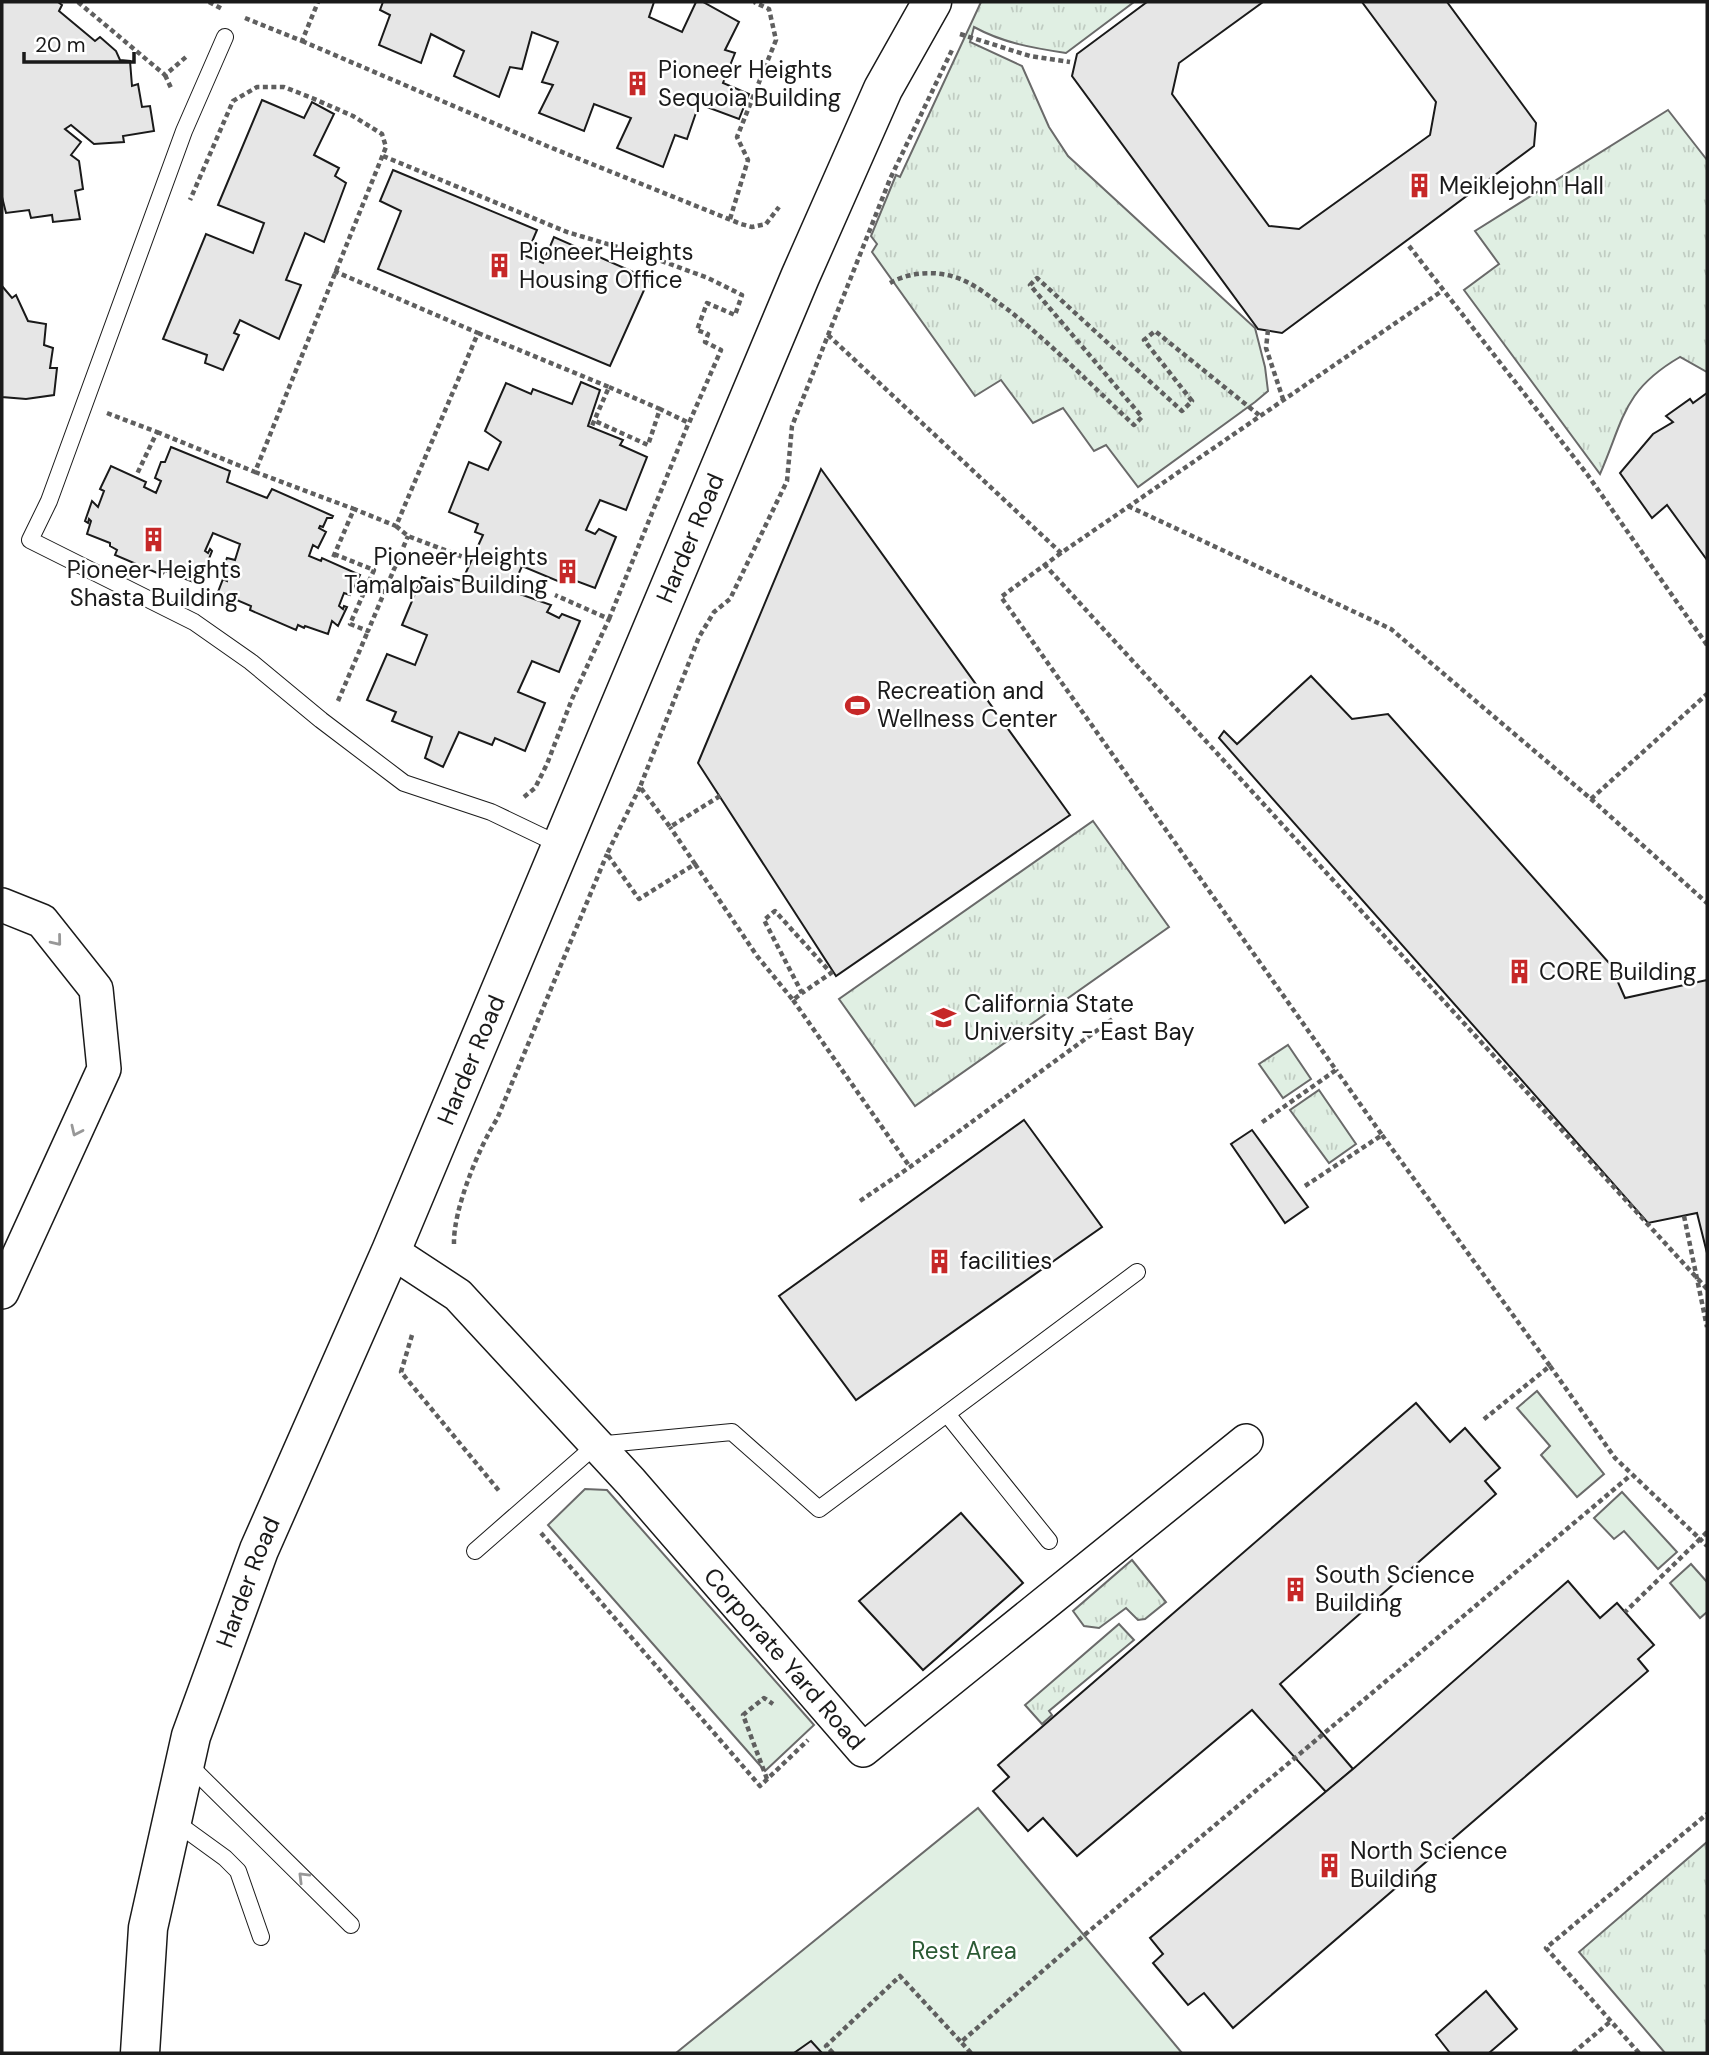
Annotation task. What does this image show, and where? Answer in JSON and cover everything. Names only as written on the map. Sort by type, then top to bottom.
[{"type":"street","name":"Harder Road","points":[[883,89],[905,2]]},
{"type":"street","name":"Harder Road","points":[[140,2053],[148,1928],[185,1760],[191,1736],[259,1549],[391,1251],[728,443],[883,89],[932,2]]},
{"type":"street","points":[[2,905],[42,921],[96,989],[104,1069],[2,1292]]},
{"type":"street","name":"Corporate Yard Road","points":[[391,1251],[458,1295],[631,1482],[863,1750],[1246,1441]]},
{"type":"lane","points":[[225,37],[184,131],[49,501],[30,540],[194,622],[251,662],[404,783],[491,812],[560,845]]},
{"type":"lane","points":[[475,1551],[596,1445],[732,1432],[819,1509],[1137,1272]]},
{"type":"lane","points":[[947,1414],[1049,1541]]},
{"type":"lane","points":[[185,1760],[351,1925]]},
{"type":"lane","points":[[172,1820],[225,1858],[238,1871],[261,1937]]},
{"type":"path","points":[[78,2],[165,75],[186,56]]},
{"type":"path","points":[[209,2],[228,13]]},
{"type":"path","points":[[302,41],[318,2]]},
{"type":"path","points":[[730,219],[748,160],[737,137],[776,40],[769,9],[754,2]]},
{"type":"path","points":[[240,17],[547,146],[752,227],[766,224],[779,207]]},
{"type":"path","points":[[454,1244],[457,1212],[488,1133],[497,1119],[607,855],[640,787],[699,637],[714,612],[730,599],[788,481],[792,426],[890,180],[961,32],[1030,56],[1069,62]]},
{"type":"path","points":[[187,208],[233,101],[257,87],[284,87],[353,116],[382,134],[386,147],[383,156],[334,271],[255,472]]},
{"type":"path","points":[[383,156],[567,232],[648,256],[708,278],[742,295],[735,315],[707,303],[697,330],[708,334],[705,342],[721,350],[609,619],[572,699],[547,764],[535,788],[528,796],[518,800]]},
{"type":"path","points":[[1409,246],[1587,474],[1707,645]]},
{"type":"path","points":[[334,271],[689,423],[690,419]]},
{"type":"path","points":[[890,283],[901,276],[916,273],[942,274],[967,281],[1028,325],[1133,425],[1142,417],[1030,285],[1037,278],[1182,411],[1192,401],[1143,341],[1155,331],[1259,415]]},
{"type":"path","points":[[1442,291],[1127,506],[1000,597],[1615,1458],[1707,1546]]},
{"type":"path","points":[[1268,330],[1266,348],[1283,399]]},
{"type":"path","points":[[396,526],[478,333]]},
{"type":"path","points":[[828,335],[1060,553]]},
{"type":"path","points":[[591,429],[609,387]]},
{"type":"path","points":[[595,421],[648,444],[660,410]]},
{"type":"path","points":[[103,411],[396,526],[408,536],[463,557]]},
{"type":"path","points":[[137,474],[157,432]]},
{"type":"path","points":[[1127,506],[1391,629],[1591,799],[1707,903]]},
{"type":"path","points":[[354,509],[333,557],[374,570],[350,624],[368,631]]},
{"type":"path","points":[[348,709],[338,701],[408,536]]},
{"type":"path","points":[[1044,564],[1707,1290]]},
{"type":"path","points":[[555,595],[609,619]]},
{"type":"path","points":[[1591,799],[1707,694]]},
{"type":"path","points":[[640,787],[757,956],[793,1000],[910,1167]]},
{"type":"path","points":[[670,827],[720,796]]},
{"type":"path","points":[[607,855],[639,899],[695,864]]},
{"type":"path","points":[[793,1000],[831,973],[775,911],[764,920],[802,993]]},
{"type":"path","points":[[860,1201],[1114,1018]]},
{"type":"path","points":[[1261,1123],[1336,1070]]},
{"type":"path","points":[[1305,1186],[1382,1135]]},
{"type":"path","points":[[1684,1216],[1707,1327]]},
{"type":"path","points":[[412,1335],[401,1372],[500,1492]]},
{"type":"path","points":[[1483,1420],[1550,1366]]},
{"type":"path","points":[[961,2042],[1631,1475]]},
{"type":"path","points":[[1625,1612],[1707,1532]]},
{"type":"path","points":[[541,1533],[760,1786],[812,1736]]},
{"type":"path","points":[[767,1779],[743,1715],[764,1698],[774,1704]]},
{"type":"path","points":[[1639,2053],[1546,1948],[1707,1814]]},
{"type":"path","points":[[832,2053],[826,2046],[900,1976],[971,2053]]},
{"type":"path","points":[[1573,2053],[1611,2021]]},
{"type":"green space","points":[[981,2],[1134,2],[1066,53],[1007,41],[974,27],[970,42],[1022,66],[1049,127],[1068,156],[1255,328],[1268,391],[1138,487],[1106,445],[1094,451],[1063,408],[1033,423],[1001,380],[975,396],[872,252],[877,244],[871,236],[896,175],[900,177]]},
{"type":"green space","points":[[1668,110],[1707,160],[1707,372],[1680,357],[1647,381],[1628,407],[1600,474],[1464,290],[1499,264],[1475,231]]},
{"type":"green space","points":[[1093,821],[1169,927],[915,1106],[839,999]]},
{"type":"green space","points":[[1288,1045],[1311,1079],[1283,1098],[1259,1064]]},
{"type":"green space","points":[[1319,1090],[1356,1144],[1329,1163],[1290,1110]]},
{"type":"green space","points":[[1537,1391],[1604,1474],[1577,1497],[1541,1455],[1550,1446],[1517,1408]]},
{"type":"green space","points":[[585,1489],[607,1490],[814,1725],[765,1771],[548,1525]]},
{"type":"green space","points":[[1622,1492],[1677,1552],[1658,1569],[1624,1531],[1614,1539],[1594,1518]]},
{"type":"green space","points":[[1132,1560],[1166,1602],[1145,1619],[1138,1620],[1126,1608],[1099,1628],[1084,1626],[1073,1611]]},
{"type":"green space","points":[[1691,1564],[1707,1582],[1707,1612],[1700,1618],[1670,1583]]},
{"type":"green space","points":[[1119,1624],[1134,1640],[1049,1711],[1052,1715],[1042,1724],[1025,1705]]},
{"type":"green space","name":"Rest Area","points":[[978,1808],[1182,2053],[676,2053]]},
{"type":"green space","points":[[1707,1842],[1707,2053],[1665,2053],[1579,1952]]},
{"type":"building","points":[[2,2],[58,2],[62,5],[59,11],[95,41],[100,37],[116,51],[120,60],[130,61],[132,86],[138,84],[142,107],[150,106],[154,131],[123,136],[124,142],[94,144],[71,125],[65,129],[81,142],[71,155],[79,161],[83,189],[75,191],[80,219],[53,222],[52,215],[31,218],[29,210],[6,213],[2,197]]},
{"type":"building","name":"Pioneer Heights Sequoia Building","points":[[383,2],[654,2],[649,17],[682,32],[696,2],[703,2],[739,22],[725,50],[735,53],[723,83],[749,94],[739,119],[699,104],[687,139],[675,135],[663,167],[617,148],[631,118],[594,104],[584,131],[539,113],[553,85],[542,82],[558,42],[532,32],[522,69],[510,67],[499,97],[454,76],[464,51],[431,34],[421,63],[379,45],[390,15],[380,10]]},
{"type":"building","name":"Meiklejohn Hall","points":[[1147,2],[1263,2],[1179,63],[1172,94],[1269,226],[1299,229],[1430,135],[1436,102],[1362,2],[1447,2],[1536,123],[1534,146],[1282,333],[1258,329],[1072,76],[1077,54]]},
{"type":"building","points":[[262,100],[304,118],[312,102],[334,114],[314,155],[339,168],[335,176],[346,183],[324,242],[305,233],[286,280],[301,285],[279,339],[240,320],[234,333],[239,335],[223,370],[205,363],[207,355],[163,339],[206,234],[253,253],[264,223],[218,205]]},
{"type":"building","name":"Pioneer Heights Housing Office","points":[[393,170],[537,230],[526,256],[543,263],[554,237],[649,279],[610,366],[378,269],[401,211],[380,201]]},
{"type":"building","points":[[2,286],[12,298],[16,295],[28,321],[46,324],[44,345],[53,348],[50,368],[57,368],[54,395],[26,399],[2,397]]},
{"type":"building","name":"Pioneer Heights Tamalpais Building","points":[[581,382],[600,390],[588,426],[623,440],[620,445],[647,457],[626,510],[600,500],[586,530],[595,534],[599,529],[616,537],[595,588],[563,576],[560,582],[522,566],[511,591],[551,605],[547,612],[559,618],[562,614],[580,621],[559,672],[532,661],[518,692],[545,703],[525,751],[495,738],[492,745],[459,732],[443,767],[425,758],[432,737],[392,721],[396,712],[367,700],[387,654],[415,665],[427,635],[402,625],[422,577],[451,587],[453,579],[462,581],[483,535],[475,532],[478,524],[449,512],[469,462],[488,470],[501,442],[485,431],[506,383],[531,394],[533,389],[572,404]]},
{"type":"building","points":[[1707,393],[1707,560],[1667,505],[1652,518],[1620,473],[1653,434],[1673,422],[1666,416],[1690,399],[1693,403]]},
{"type":"building","name":"Pioneer Heights Shasta Building","points":[[171,447],[230,471],[227,482],[267,498],[272,489],[333,516],[327,518],[323,527],[320,526],[319,528],[326,532],[318,548],[313,545],[309,556],[321,561],[322,558],[360,575],[350,595],[344,593],[339,606],[343,609],[344,606],[347,607],[338,626],[332,621],[328,634],[298,625],[296,630],[250,610],[251,606],[218,592],[223,579],[227,581],[228,577],[221,574],[227,558],[235,560],[240,544],[213,533],[205,551],[212,551],[205,569],[199,565],[198,569],[201,571],[196,583],[165,571],[162,575],[115,555],[117,550],[110,546],[110,543],[87,534],[91,521],[85,521],[92,501],[98,507],[104,491],[100,489],[111,466],[146,482],[144,487],[156,493],[161,481],[155,478]]},
{"type":"building","name":"Recreation and Wellness Center","points":[[821,469],[1070,815],[836,976],[698,763]]},
{"type":"building","name":"CORE Building","points":[[1311,676],[1352,719],[1388,714],[1610,964],[1625,998],[1707,980],[1707,1253],[1697,1213],[1648,1223],[1219,738],[1224,731],[1237,744]]},
{"type":"building","name":"facilities","points":[[1024,1120],[1102,1227],[856,1400],[779,1296]]},
{"type":"building","points":[[1252,1130],[1308,1207],[1285,1223],[1231,1144]]},
{"type":"building","name":"South Science Building","points":[[1416,1403],[1450,1442],[1465,1428],[1500,1468],[1485,1481],[1496,1494],[1280,1684],[1353,1769],[1326,1792],[1252,1710],[1077,1856],[1043,1818],[1028,1831],[993,1791],[1009,1777],[998,1765]]},
{"type":"building","points":[[961,1513],[1023,1583],[923,1670],[859,1601]]},
{"type":"building","name":"North Science Building","points":[[1568,1581],[1600,1618],[1617,1603],[1654,1645],[1638,1659],[1648,1671],[1233,2028],[1204,1993],[1188,2005],[1153,1963],[1163,1954],[1150,1938],[1353,1769]]},
{"type":"building","points":[[1486,1991],[1517,2029],[1489,2053],[1450,2053],[1436,2035]]},
{"type":"building","points":[[811,2041],[822,2053],[794,2053]]},
{"type":"place","name":"Pioneer Heights Sequoia Building","points":[[638,84]]},
{"type":"place","name":"Meiklejohn Hall","points":[[1419,186]]},
{"type":"place","name":"Pioneer Heights Housing Office","points":[[499,266]]},
{"type":"place","name":"Pioneer Heights Shasta Building","points":[[154,539]]},
{"type":"place","name":"Pioneer Heights Tamalpais Building","points":[[568,571]]},
{"type":"place","name":"Recreation and Wellness Center","points":[[857,705]]},
{"type":"place","name":"CORE Building","points":[[1519,972]]},
{"type":"place","name":"California State University - East Bay","points":[[944,1018]]},
{"type":"place","name":"facilities","points":[[940,1261]]},
{"type":"place","name":"South Science Building","points":[[1295,1589]]},
{"type":"place","name":"North Science Building","points":[[1330,1865]]}]
